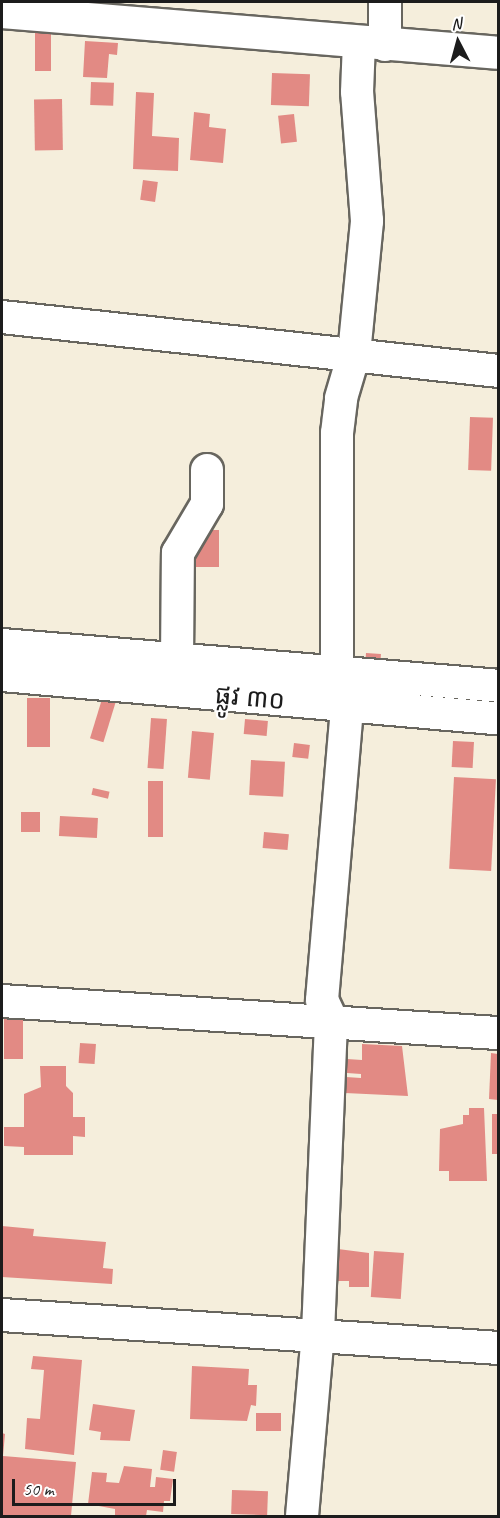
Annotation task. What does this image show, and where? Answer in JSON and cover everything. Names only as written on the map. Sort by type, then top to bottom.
[{"type":"street","points":[[337,673],[337,433],[341,398],[354,354],[367,221],[357,92],[385,2]]},
{"type":"street","points":[[2,12],[498,53]]},
{"type":"street","points":[[2,317],[498,371]]},
{"type":"street","points":[[177,660],[178,553],[207,504],[207,470]]},
{"type":"street","name":"ផ្លូវ ៣០","points":[[2,645],[498,686]]},
{"type":"street","name":"ផ្លូវ ៣០","points":[[2,675],[347,708],[498,718]]},
{"type":"street","points":[[302,1516],[318,1333],[331,1019],[322,1000],[347,708]]},
{"type":"street","points":[[2,1001],[331,1019],[498,1033]]},
{"type":"street","points":[[2,1315],[318,1333],[498,1348]]},
{"type":"building","points":[[35,22],[51,22],[51,71],[35,71]]},
{"type":"building","points":[[85,41],[118,43],[117,55],[109,54],[107,78],[83,77]]},
{"type":"building","points":[[272,73],[310,74],[309,106],[271,105]]},
{"type":"building","points":[[91,82],[114,83],[113,106],[90,105]]},
{"type":"building","points":[[136,92],[154,93],[152,136],[179,138],[178,171],[133,169]]},
{"type":"building","points":[[34,99],[62,99],[63,150],[35,150]]},
{"type":"building","points":[[194,112],[210,114],[209,127],[226,129],[223,163],[190,160]]},
{"type":"building","points":[[294,114],[297,142],[281,144],[278,116]]},
{"type":"building","points":[[143,180],[158,182],[155,202],[140,200]]},
{"type":"building","points":[[470,417],[493,418],[491,471],[468,470]]},
{"type":"building","points":[[192,530],[219,530],[219,567],[192,567]]},
{"type":"building","points":[[366,653],[381,654],[380,665],[365,664]]},
{"type":"building","points":[[27,698],[50,698],[50,747],[27,747]]},
{"type":"building","points":[[102,699],[115,703],[103,742],[90,738]]},
{"type":"building","points":[[151,718],[167,719],[163,769],[148,768]]},
{"type":"building","points":[[245,719],[268,721],[267,736],[244,734]]},
{"type":"building","points":[[192,731],[214,733],[210,780],[188,778]]},
{"type":"building","points":[[453,741],[474,742],[473,768],[452,767]]},
{"type":"building","points":[[294,743],[310,745],[308,759],[292,757]]},
{"type":"building","points":[[251,760],[285,762],[283,797],[249,795]]},
{"type":"building","points":[[454,777],[496,779],[491,871],[449,869]]},
{"type":"building","points":[[148,781],[163,781],[163,837],[148,837]]},
{"type":"building","points":[[93,788],[110,792],[108,799],[91,795]]},
{"type":"building","points":[[21,812],[40,812],[40,832],[21,832]]},
{"type":"building","points":[[60,816],[98,818],[97,838],[59,836]]},
{"type":"building","points":[[264,832],[289,834],[288,850],[263,848]]},
{"type":"building","points":[[4,1015],[23,1015],[23,1059],[4,1059]]},
{"type":"building","points":[[80,1043],[96,1044],[95,1064],[79,1063]]},
{"type":"building","points":[[362,1044],[402,1046],[408,1096],[345,1093],[346,1077],[361,1078],[361,1074],[347,1073],[347,1059],[362,1060]]},
{"type":"building","points":[[491,1053],[498,1054],[498,1100],[489,1099]]},
{"type":"building","points":[[40,1066],[66,1066],[66,1086],[73,1093],[73,1117],[85,1117],[85,1137],[73,1136],[73,1155],[24,1155],[24,1147],[4,1146],[4,1127],[24,1127],[24,1094],[41,1087]]},
{"type":"building","points":[[469,1108],[484,1108],[487,1181],[449,1181],[449,1171],[439,1171],[440,1129],[463,1124],[463,1115],[469,1115]]},
{"type":"building","points":[[492,1114],[498,1114],[498,1154],[492,1154]]},
{"type":"building","points":[[2,1226],[34,1229],[33,1236],[106,1242],[103,1268],[113,1269],[112,1284],[2,1277]]},
{"type":"building","points":[[338,1249],[369,1253],[369,1287],[349,1287],[349,1281],[338,1281]]},
{"type":"building","points":[[374,1251],[404,1253],[401,1299],[371,1297]]},
{"type":"building","points":[[33,1356],[82,1360],[74,1455],[25,1449],[27,1418],[40,1419],[44,1370],[31,1369]]},
{"type":"building","points":[[192,1366],[249,1369],[248,1385],[257,1385],[256,1406],[251,1405],[247,1421],[190,1419]]},
{"type":"building","points":[[93,1404],[135,1410],[130,1441],[100,1440],[101,1432],[89,1430]]},
{"type":"building","points":[[256,1413],[281,1413],[281,1431],[256,1431]]},
{"type":"building","points":[[2,1433],[5,1434],[3,1456],[76,1462],[71,1516],[2,1516]]},
{"type":"building","points":[[163,1450],[177,1452],[174,1472],[160,1470]]},
{"type":"building","points":[[124,1466],[152,1469],[150,1487],[155,1487],[156,1477],[173,1479],[170,1501],[164,1501],[163,1512],[147,1510],[146,1516],[115,1516],[115,1509],[88,1504],[92,1472],[107,1473],[106,1482],[119,1483]]},
{"type":"building","points":[[232,1490],[268,1491],[267,1515],[231,1514]]}]
